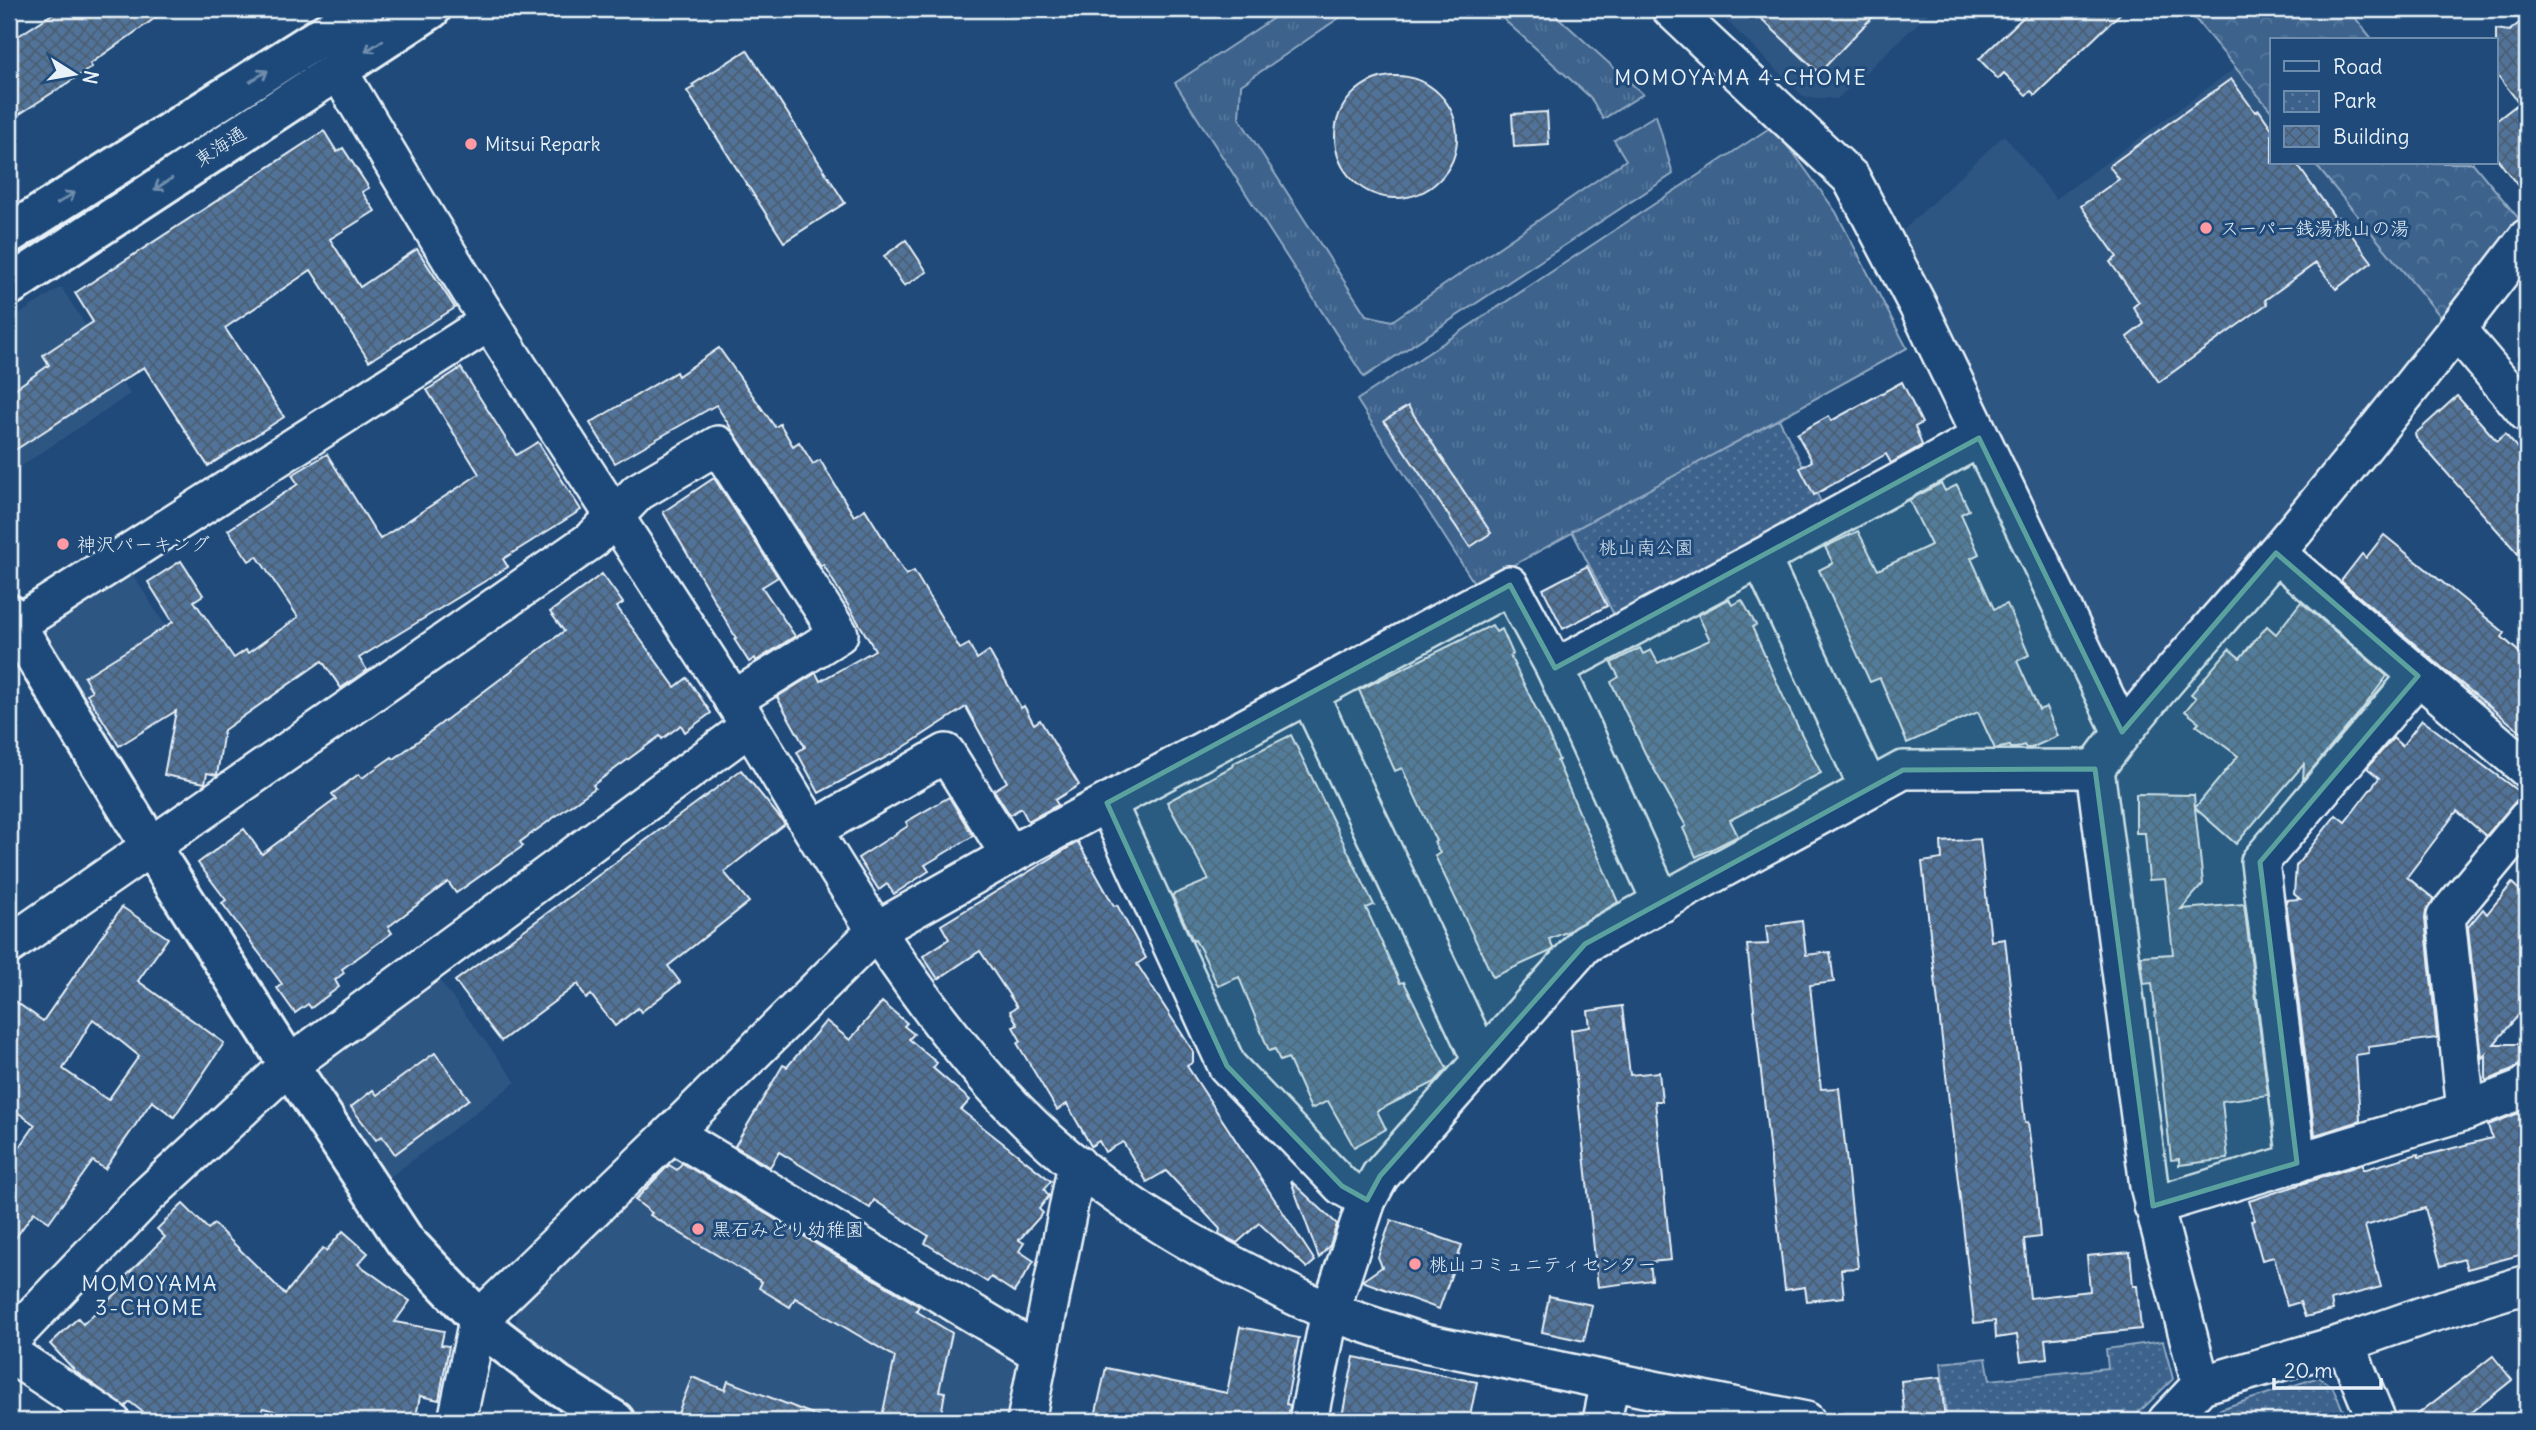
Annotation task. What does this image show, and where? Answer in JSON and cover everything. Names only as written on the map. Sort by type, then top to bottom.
[{"type":"street","name":"東海通","points":[[9,234],[364,9]]},
{"type":"street","name":"東海通","points":[[9,286],[431,9]]},
{"type":"street","points":[[1671,9],[1851,178],[1918,306],[2122,732]]},
{"type":"street","points":[[337,69],[489,321],[922,1000],[969,1058],[1020,1114],[1077,1164],[1118,1195],[1213,1256],[1266,1284],[1330,1312],[1424,1343],[1807,1421]]},
{"type":"street","points":[[2201,1385],[2149,1186],[2095,769],[2122,732],[2276,554],[2457,330],[2527,238]]},
{"type":"street","points":[[489,321],[13,620],[150,846],[405,1241],[496,1337],[557,1384],[615,1421]]},
{"type":"street","points":[[2457,330],[2527,413]]},
{"type":"street","points":[[1555,668],[1979,438]]},
{"type":"street","points":[[9,944],[593,539],[638,492],[718,444],[839,634],[289,1065],[147,1196],[9,1341]]},
{"type":"street","points":[[2276,554],[2527,769]]},
{"type":"street","points":[[1761,558],[1868,788]]},
{"type":"street","points":[[457,1421],[478,1320],[877,930],[1010,855],[1510,585],[1555,668],[1662,902]]},
{"type":"street","points":[[2297,1163],[2260,862],[2418,676]]},
{"type":"street","points":[[1309,694],[1482,1060]]},
{"type":"street","points":[[813,830],[946,752],[1010,855]]},
{"type":"street","points":[[1308,1421],[1330,1312],[1367,1200],[1380,1176],[1585,944],[1903,769],[2095,769]]},
{"type":"street","points":[[1107,803],[1227,1066],[1342,1186],[1367,1200]]},
{"type":"street","points":[[2466,1111],[2446,917],[2527,819]]},
{"type":"street","points":[[2153,1206],[2466,1111],[2523,1089],[2527,1084]]},
{"type":"street","points":[[672,1133],[1039,1353]]},
{"type":"street","points":[[1026,1421],[1077,1164]]},
{"type":"street","points":[[2167,1421],[2201,1385],[2344,1343],[2527,1284]]},
{"type":"street","points":[[2344,1343],[2377,1421]]},
{"type":"street","points":[[9,1353],[111,1421]]},
{"type":"street","points":[[1602,1421],[1609,1382]]},
{"type":"highlighted area","points":[[1979,438],[2122,732],[2276,553],[2418,676],[2260,862],[2297,1163],[2153,1206],[2095,769],[1903,770],[1585,944],[1380,1176],[1367,1200],[1342,1186],[1227,1066],[1107,803],[1510,585],[1555,668]]},
{"type":"shaded area","points":[[1715,9],[1933,9],[1837,99],[1804,97]]},
{"type":"shaded area","points":[[2235,68],[2270,110],[2270,164],[2315,164],[2445,322],[2142,695],[2113,689],[1966,359],[1898,235],[2004,135],[2056,199]]},
{"type":"shaded area","points":[[61,287],[130,394],[9,474],[9,321]]},
{"type":"shaded area","points":[[129,569],[190,664],[93,724],[43,647],[47,624]]},
{"type":"shaded area","points":[[437,977],[516,1082],[382,1183],[318,1082],[323,1065]]},
{"type":"shaded area","name":"黒石みどり幼稚園","points":[[666,1157],[685,1157],[1010,1354],[1017,1368],[1006,1421],[648,1421],[578,1377],[515,1330],[518,1300]]},
{"type":"shaded area","points":[[1645,1401],[1743,1421],[1624,1421],[1626,1412]]},
{"type":"green space","points":[[1287,9],[1352,9],[1241,85],[1239,118],[1366,315],[1392,321],[1626,160],[1614,140],[1656,115],[1673,174],[1364,377],[1175,83]]},
{"type":"green space","points":[[1492,9],[1549,9],[1643,94],[1603,119],[1590,97]]},
{"type":"green space","points":[[2187,9],[2348,9],[2371,38],[2270,38],[2270,110]]},
{"type":"green space","points":[[1771,127],[1836,212],[1907,348],[1476,586],[1357,400]]},
{"type":"green space","points":[[2315,164],[2474,164],[2524,225],[2445,322]]},
{"type":"green space","name":"桃山南公園","points":[[1779,419],[1823,506],[1617,621],[1572,531]]},
{"type":"green space","points":[[2163,1341],[2173,1379],[2130,1421],[1947,1421],[1941,1363],[1986,1358],[1990,1380],[2108,1368],[2106,1349]]},
{"type":"green space","points":[[2319,1377],[2333,1388],[2348,1421],[2202,1421],[2223,1408]]},
{"type":"building","points":[[60,9],[168,9],[90,64],[92,67],[9,121],[9,42]]},
{"type":"building","points":[[1751,9],[1880,9],[1819,73]]},
{"type":"building","points":[[2032,9],[2125,9],[2035,95],[2031,91],[2026,95],[2004,73],[1998,79],[1979,59]]},
{"type":"building","points":[[2527,17],[2527,198],[2498,160],[2498,119],[2519,103],[2498,76],[2496,29],[2509,31]]},
{"type":"building","points":[[747,50],[845,203],[784,242],[687,91],[694,87],[692,85]]},
{"type":"building","points":[[1396,76],[1420,80],[1439,94],[1453,113],[1457,137],[1453,161],[1439,180],[1420,194],[1396,198],[1372,194],[1353,180],[1339,161],[1335,137],[1339,113],[1353,94],[1372,80]]},
{"type":"building","name":"スーパー銭湯桃山の湯","points":[[2231,79],[2255,112],[2259,110],[2270,126],[2270,164],[2297,164],[2336,219],[2338,217],[2372,262],[2336,289],[2316,263],[2265,300],[2267,304],[2159,382],[2127,337],[2144,324],[2133,307],[2139,302],[2110,262],[2117,257],[2081,206],[2119,179],[2109,166]]},
{"type":"building","points":[[1547,112],[1549,145],[1514,147],[1512,114]]},
{"type":"building","points":[[324,131],[337,152],[343,148],[369,188],[362,192],[375,211],[330,239],[360,287],[417,249],[455,308],[369,361],[311,270],[225,328],[284,417],[208,466],[144,367],[9,454],[9,393],[49,365],[43,355],[93,322],[75,293]]},
{"type":"building","points":[[906,240],[927,272],[904,286],[884,256]]},
{"type":"building","points":[[719,348],[775,427],[780,424],[793,446],[799,442],[813,464],[820,460],[854,516],[865,509],[906,575],[914,571],[960,649],[969,644],[977,659],[989,651],[1021,708],[1024,706],[1034,724],[1040,720],[1079,785],[1055,800],[1058,805],[1028,821],[1021,808],[1010,815],[994,790],[1007,782],[966,707],[898,751],[819,793],[797,752],[805,747],[777,697],[816,673],[820,681],[875,650],[823,564],[821,566],[716,405],[615,463],[590,423],[676,372],[678,376]]},
{"type":"building","points":[[461,368],[516,455],[538,442],[581,510],[503,559],[508,567],[359,658],[367,670],[341,688],[322,661],[224,730],[217,775],[207,773],[205,783],[164,775],[176,711],[119,746],[87,694],[92,691],[84,677],[173,622],[148,582],[181,561],[203,595],[194,601],[234,658],[246,650],[248,653],[298,617],[257,556],[249,561],[228,530],[298,484],[292,475],[327,454],[380,539],[479,474],[427,390]]},
{"type":"building","points":[[1902,382],[1922,423],[1915,427],[1922,445],[1891,463],[1886,454],[1814,495],[1800,468],[1812,461],[1797,434],[1829,416],[1831,421]]},
{"type":"building","points":[[2457,396],[2497,441],[2505,434],[2527,459],[2527,564],[2416,438],[2415,434]]},
{"type":"building","points":[[1408,406],[1491,533],[1470,547],[1384,421]]},
{"type":"building","points":[[714,478],[778,577],[762,587],[795,636],[756,661],[755,658],[749,662],[734,639],[736,638],[663,512]]},
{"type":"building","points":[[1941,483],[1945,491],[1957,485],[1969,510],[1961,514],[1979,554],[1971,558],[1994,609],[2007,604],[2029,655],[2017,661],[2039,710],[2046,707],[2058,736],[2031,748],[2024,745],[1995,749],[1978,712],[1907,743],[1880,678],[1870,682],[1819,570],[1833,563],[1825,547],[1858,531],[1878,570],[1931,545],[1909,500]]},
{"type":"building","points":[[2384,535],[2505,633],[2502,637],[2527,659],[2527,737],[2341,581],[2362,554],[2366,558]]},
{"type":"building","points":[[1587,566],[1607,606],[1563,629],[1543,589]]},
{"type":"building","points":[[602,574],[623,603],[617,607],[675,687],[687,678],[711,713],[685,732],[681,725],[662,739],[660,736],[593,785],[595,788],[520,842],[523,846],[456,893],[448,882],[388,927],[392,933],[342,969],[344,973],[335,980],[339,987],[311,1008],[308,1004],[295,1013],[277,988],[282,984],[222,903],[226,900],[198,863],[244,829],[262,854],[336,799],[332,794],[359,774],[362,778],[392,757],[394,759],[564,631],[550,612]]},
{"type":"building","points":[[1729,599],[1732,605],[1742,600],[1756,625],[1752,627],[1821,773],[1730,820],[1738,836],[1696,857],[1683,828],[1686,826],[1645,753],[1611,682],[1619,677],[1611,663],[1640,648],[1643,654],[1651,650],[1658,663],[1710,640],[1698,615]]},
{"type":"building","points":[[2301,602],[2387,676],[2303,780],[2304,764],[2236,844],[2195,808],[2238,756],[2196,725],[2199,722],[2185,711],[2196,698],[2191,694],[2229,649],[2240,658],[2267,626],[2276,634]]},
{"type":"building","points":[[1492,625],[1496,632],[1502,629],[1513,654],[1510,656],[1545,727],[1618,902],[1569,931],[1549,939],[1553,948],[1551,951],[1493,977],[1435,856],[1440,853],[1434,842],[1436,841],[1402,768],[1395,771],[1359,690]]},
{"type":"building","points":[[2422,720],[2522,794],[2486,836],[2457,811],[2407,877],[2434,899],[2426,910],[2425,919],[2437,1038],[2368,1047],[2369,1053],[2356,1055],[2360,1121],[2315,1135],[2286,900],[2300,899],[2294,894],[2296,866],[2336,815],[2345,822],[2379,778],[2367,768],[2393,738],[2402,746]]},
{"type":"building","points":[[1291,735],[1374,905],[1366,908],[1400,983],[1404,982],[1447,1069],[1435,1082],[1377,1111],[1386,1129],[1354,1147],[1328,1101],[1311,1109],[1288,1058],[1280,1061],[1275,1049],[1269,1051],[1239,977],[1218,986],[1172,895],[1209,880],[1167,802],[1233,766],[1232,764]]},
{"type":"building","points":[[741,770],[785,824],[724,872],[749,902],[668,966],[680,982],[641,1012],[638,1008],[615,1026],[591,995],[586,999],[578,984],[501,1041],[455,981]]},
{"type":"building","points":[[2136,794],[2194,795],[2203,884],[2181,909],[2244,904],[2268,1095],[2222,1101],[2228,1159],[2179,1165],[2179,1159],[2171,1160],[2152,983],[2144,984],[2141,956],[2173,954],[2165,879],[2149,880],[2145,833],[2136,833]]},
{"type":"building","points":[[949,797],[973,836],[925,865],[929,871],[894,894],[887,884],[879,890],[858,858],[908,826],[906,822]]},
{"type":"building","points":[[1980,839],[1991,941],[2005,939],[2025,1123],[2028,1122],[2037,1199],[2040,1237],[2024,1239],[2030,1298],[2090,1291],[2087,1256],[2130,1252],[2133,1286],[2137,1286],[2141,1329],[2045,1339],[2047,1358],[2021,1361],[2017,1335],[1996,1338],[1995,1321],[1974,1323],[1922,862],[1942,859],[1941,842]]},
{"type":"building","points":[[1078,842],[1146,958],[1137,964],[1193,1051],[1193,1062],[1187,1066],[1315,1261],[1307,1268],[1259,1223],[1237,1243],[1219,1234],[1220,1229],[1166,1171],[1147,1182],[1123,1142],[1105,1152],[1099,1141],[1091,1146],[1067,1104],[1057,1110],[1017,1043],[1021,1041],[1013,1027],[1018,1025],[1010,1011],[1017,1007],[980,951],[938,979],[923,956],[949,939],[941,925]]},
{"type":"building","points":[[2512,883],[2527,897],[2527,1005],[2494,1044],[2527,1044],[2527,1063],[2486,1081],[2486,1054],[2482,1058],[2468,927],[2483,909],[2487,914]]},
{"type":"building","points":[[122,907],[168,938],[138,981],[224,1043],[174,1117],[152,1101],[105,1169],[93,1161],[49,1222],[34,1212],[9,1247],[9,1163],[35,1125],[9,1106],[9,997],[43,1021]],"holes":[[[93,1019],[139,1056],[108,1100],[63,1069]]]},
{"type":"building","points":[[1802,921],[1806,955],[1830,952],[1834,982],[1810,985],[1821,1089],[1839,1088],[1858,1268],[1841,1269],[1844,1297],[1807,1301],[1805,1287],[1785,1290],[1747,945],[1768,944],[1766,926]]},
{"type":"building","points":[[882,1002],[907,1023],[904,1026],[914,1034],[909,1039],[937,1063],[933,1068],[970,1100],[961,1110],[1051,1181],[1044,1189],[1049,1196],[1039,1209],[1043,1213],[1019,1240],[1024,1243],[1019,1251],[1034,1261],[1014,1292],[991,1277],[987,1282],[925,1243],[929,1236],[874,1200],[870,1208],[779,1152],[770,1167],[735,1146],[783,1065],[787,1067],[826,1021],[850,1040]]},
{"type":"building","points":[[1622,1006],[1630,1075],[1659,1072],[1662,1101],[1655,1101],[1671,1260],[1650,1262],[1652,1280],[1598,1287],[1571,1030],[1590,1027],[1588,1011]]},
{"type":"building","points":[[435,1053],[469,1099],[395,1154],[382,1136],[376,1140],[351,1107],[373,1090],[377,1095]]},
{"type":"building","points":[[2527,1110],[2527,1253],[2467,1269],[2464,1259],[2441,1266],[2425,1208],[2365,1226],[2381,1287],[2331,1300],[2333,1310],[2305,1317],[2300,1302],[2287,1306],[2274,1257],[2262,1260],[2251,1221],[2255,1220],[2249,1201],[2363,1164],[2363,1170],[2418,1154],[2419,1157],[2492,1138],[2488,1125]]},
{"type":"building","points":[[682,1163],[919,1306],[916,1311],[952,1333],[939,1391],[945,1392],[940,1421],[881,1421],[895,1357],[795,1298],[790,1307],[759,1288],[762,1282],[650,1215],[652,1213],[635,1200],[669,1165],[677,1170]]},
{"type":"building","points":[[1291,1181],[1337,1224],[1330,1245],[1319,1258]]},
{"type":"building","points":[[183,1204],[208,1229],[214,1224],[285,1294],[323,1248],[326,1251],[343,1231],[368,1253],[358,1264],[410,1301],[395,1322],[444,1331],[441,1345],[449,1346],[439,1400],[420,1396],[415,1421],[310,1421],[263,1408],[257,1421],[154,1421],[130,1402],[125,1407],[76,1372],[50,1344],[78,1318],[83,1324],[130,1281],[126,1276],[165,1237],[157,1229]]},
{"type":"building","name":"桃山コミュニティセンター","points":[[1391,1220],[1462,1245],[1439,1309],[1362,1281],[1382,1267],[1378,1257]]},
{"type":"building","points":[[1549,1296],[1592,1305],[1584,1341],[1542,1332]]},
{"type":"building","points":[[1240,1327],[1299,1338],[1286,1404],[1290,1405],[1288,1421],[1094,1421],[1106,1368],[1227,1393]]},
{"type":"building","points":[[2493,1356],[2512,1380],[2461,1421],[2409,1421]]},
{"type":"building","points":[[1354,1357],[1477,1382],[1469,1421],[1341,1421]]},
{"type":"building","points":[[692,1377],[725,1390],[728,1381],[825,1421],[675,1421]]},
{"type":"building","points":[[1941,1377],[1945,1421],[1905,1421],[1901,1381]]},
{"type":"place","name":"Mitsui Repark","points":[[471,144]]},
{"type":"place","name":"スーパー銭湯桃山の湯","points":[[2206,228]]},
{"type":"place","name":"神沢パーキング","points":[[63,544]]},
{"type":"place","name":"黒石みどり幼稚園","points":[[698,1229]]},
{"type":"place","name":"桃山コミュニティセンター","points":[[1415,1264]]},
{"type":"district","name":"MOMOYAMA 4-CHOME","points":[[1741,77]]},
{"type":"district","name":"MOMOYAMA 3-CHOME","points":[[150,1295]]}]
